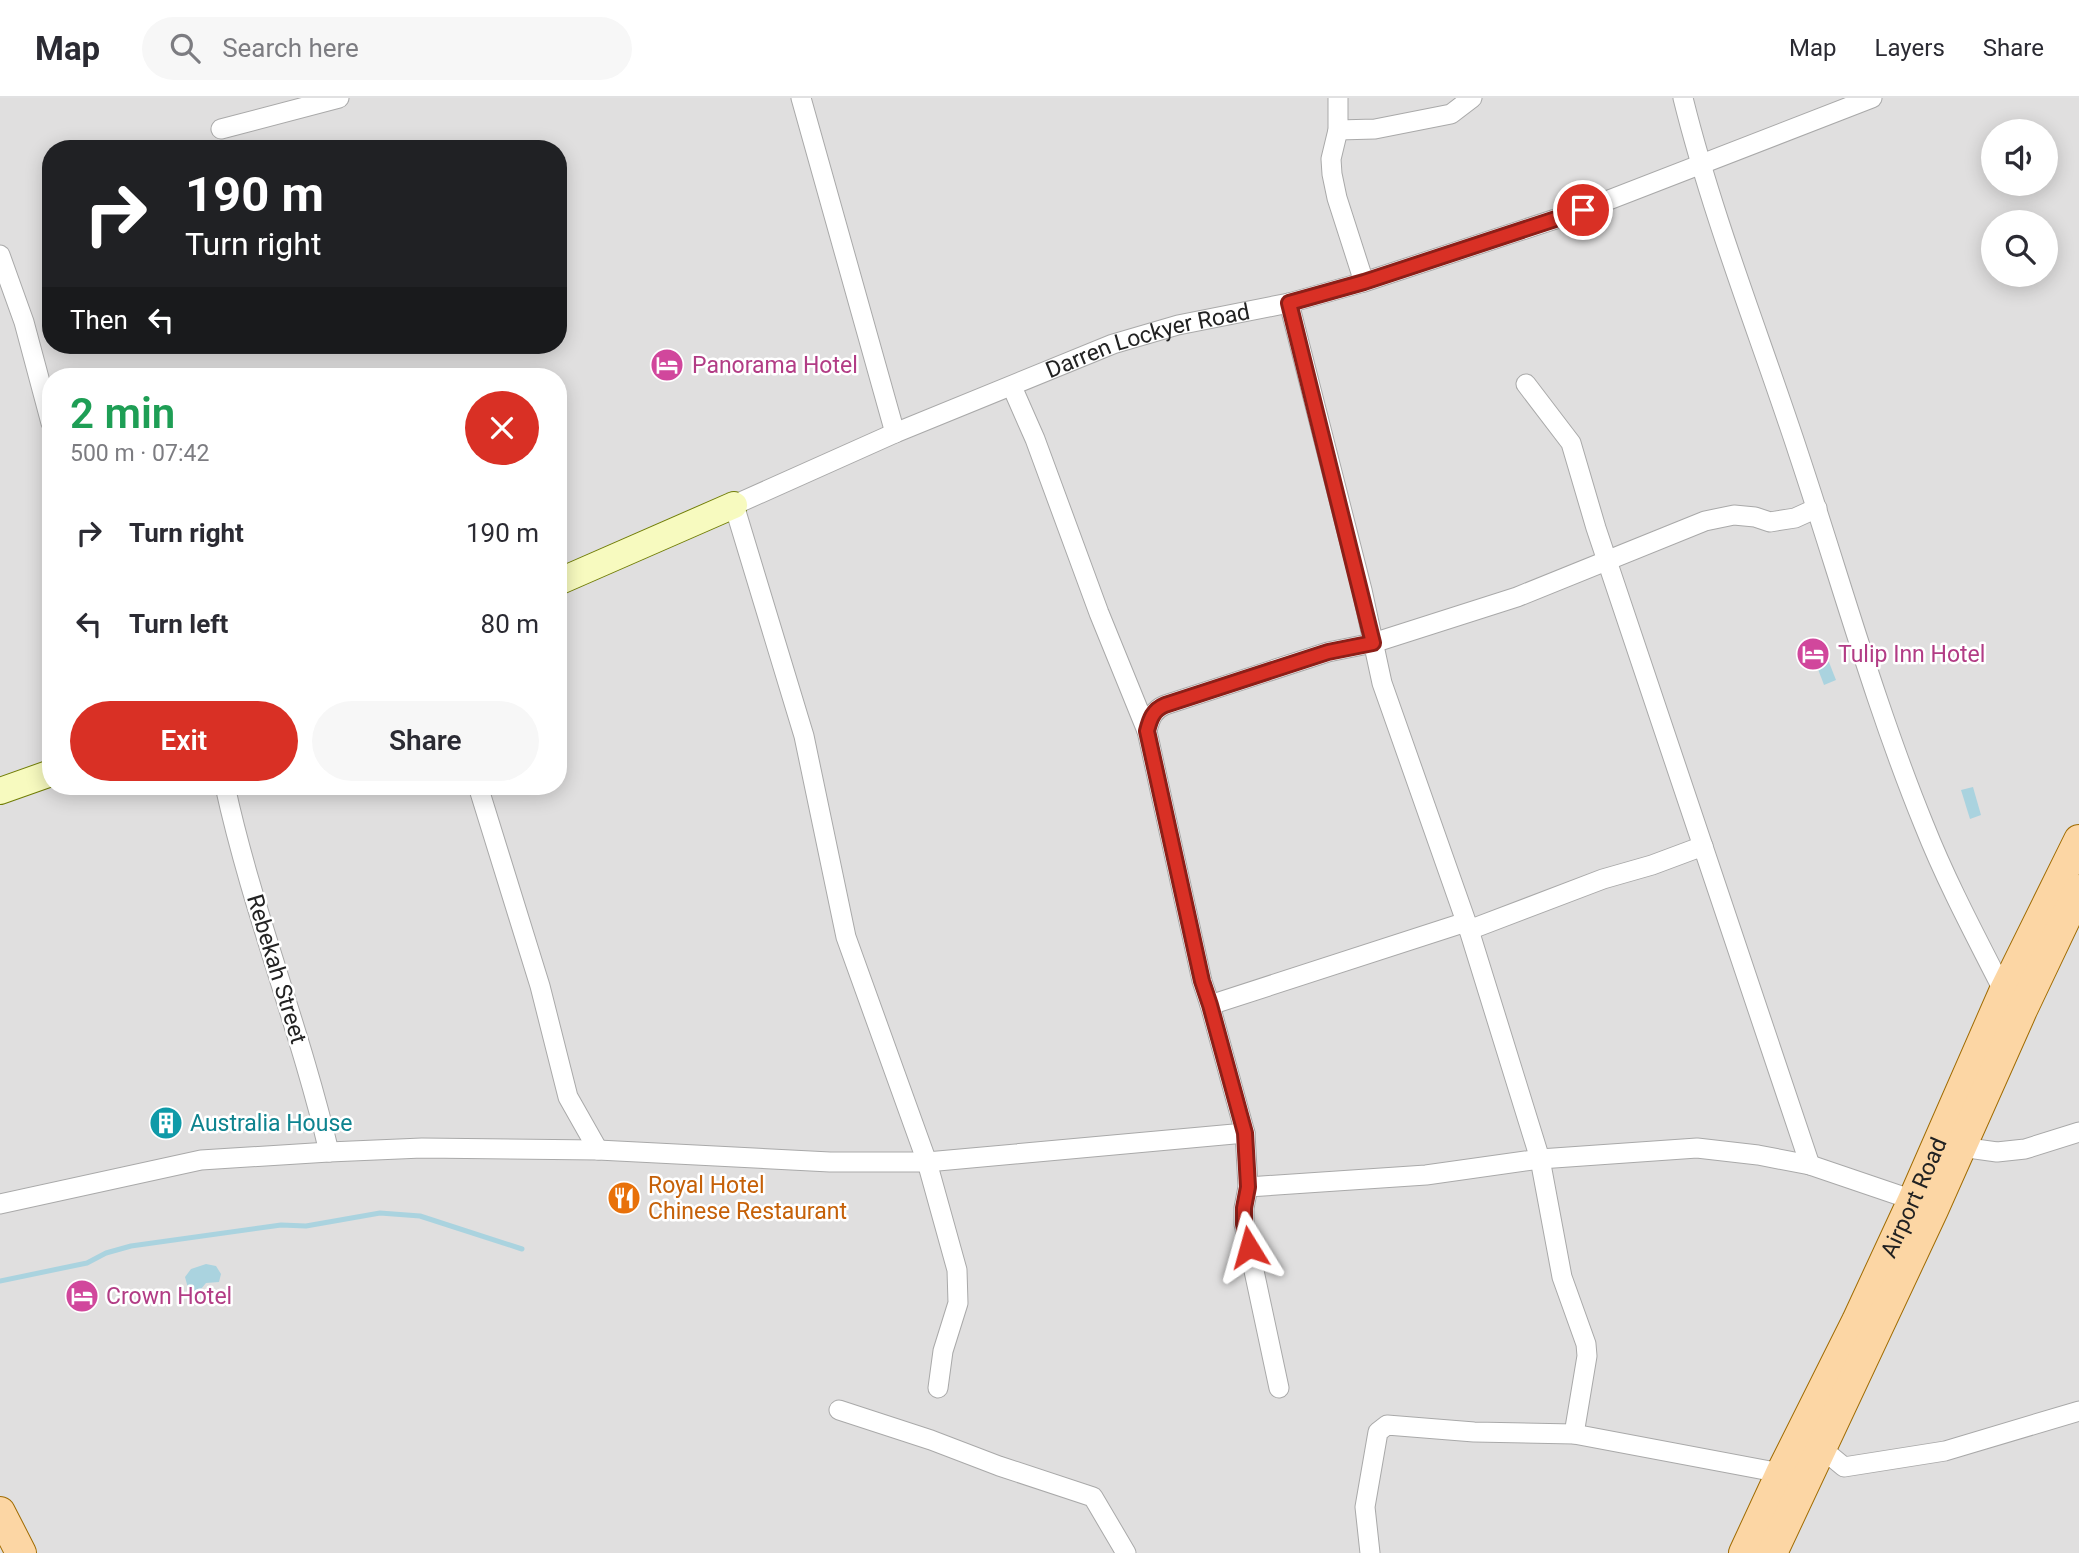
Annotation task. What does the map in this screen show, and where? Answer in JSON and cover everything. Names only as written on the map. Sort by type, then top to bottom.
[{"type":"main road","name":"Airport Road","points":[[1744,1553],[1857,1321],[2004,992],[2078,844]]},
{"type":"main road","name":"Airport Road","points":[[1772,1553],[2079,890]]},
{"type":"main road","points":[[0,1512],[21,1553]]},
{"type":"street","points":[[221,129],[339,98]]},
{"type":"street","points":[[801,98],[895,433]]},
{"type":"street","points":[[1338,98],[1338,130],[1331,159],[1332,174],[1364,282]]},
{"type":"street","points":[[1338,130],[1375,129],[1451,114],[1472,98]]},
{"type":"street","points":[[1683,98],[1699,164],[1817,508],[1885,719],[1924,825],[1959,907],[2004,992]]},
{"type":"street","name":"Darren Lockyer Road","points":[[567,578],[895,433],[1113,344],[1178,325],[1289,303],[1364,282],[1583,210],[1872,98]]},
{"type":"street","points":[[1,261],[24,322],[42,389]]},
{"type":"street","points":[[1289,303],[1382,683],[1467,926],[1540,1159],[1562,1277],[1586,1344],[1587,1356],[1574,1434]]},
{"type":"street","points":[[1526,384],[1571,443],[1607,560],[1810,1165]]},
{"type":"street","points":[[1013,389],[1035,439],[1099,613],[1147,731],[1202,981],[1245,1133],[1248,1187],[1244,1224],[1279,1388]]},
{"type":"street","points":[[734,506],[804,736],[846,937],[928,1163],[957,1270],[958,1303],[943,1351],[938,1388]]},
{"type":"street","points":[[1147,731],[1157,708],[1328,652],[1373,643],[1517,597],[1705,521],[1734,515],[1770,522],[1781,521],[1817,508]]},
{"type":"street","points":[[0,791],[42,777]]},
{"type":"street","name":"Rebekah Street","points":[[227,795],[252,890],[313,1083],[328,1152]]},
{"type":"street","points":[[481,795],[540,986],[568,1097],[598,1150]]},
{"type":"street","points":[[1210,1005],[1467,926],[1703,846]]},
{"type":"street","points":[[1961,1147],[1997,1153],[2025,1149],[2079,1132]]},
{"type":"street","points":[[0,1204],[201,1160],[328,1152],[422,1148],[598,1150],[831,1163],[928,1163],[1245,1133]]},
{"type":"street","points":[[1248,1187],[1426,1175],[1540,1159],[1697,1148],[1758,1155],[1810,1165],[1913,1200]]},
{"type":"street","points":[[839,1410],[1093,1497],[1126,1553]]},
{"type":"street","points":[[1821,1448],[1844,1467],[1945,1451],[2079,1411]]},
{"type":"street","points":[[1370,1553],[1365,1507],[1376,1440],[1381,1428],[1387,1425],[1462,1432],[1574,1434],[1781,1473]]},
{"type":"shaded area","points":[[0,98],[2079,98],[2079,1553],[0,1553]]},
{"type":"water","points":[[1825,652],[1836,680],[1824,685],[1813,656]]},
{"type":"water","points":[[1973,787],[1981,815],[1970,819],[1961,790]]},
{"type":"water","points":[[206,1264],[216,1266],[221,1274],[219,1282],[206,1283],[201,1289],[194,1291],[188,1288],[185,1277],[191,1269]]},
{"type":"waterway","points":[[0,1281],[87,1263],[106,1253],[131,1246],[281,1225],[306,1226],[380,1213],[420,1216],[522,1249]]},
{"type":"place","name":"Panorama Hotel","points":[[667,365]]},
{"type":"place","name":"Tulip Inn Hotel","points":[[1813,654]]},
{"type":"place","name":"Australia House","points":[[166,1123]]},
{"type":"place","name":"Royal Hotel Chinese Restaurant","points":[[624,1198]]},
{"type":"place","name":"Crown Hotel","points":[[82,1296]]},
{"type":"route","points":[[1249,1247],[1244,1224],[1248,1187],[1245,1133],[1202,981],[1147,731],[1150,719],[1157,708],[1165,705],[1328,652],[1373,643],[1289,303],[1364,282],[1583,210]]}]
